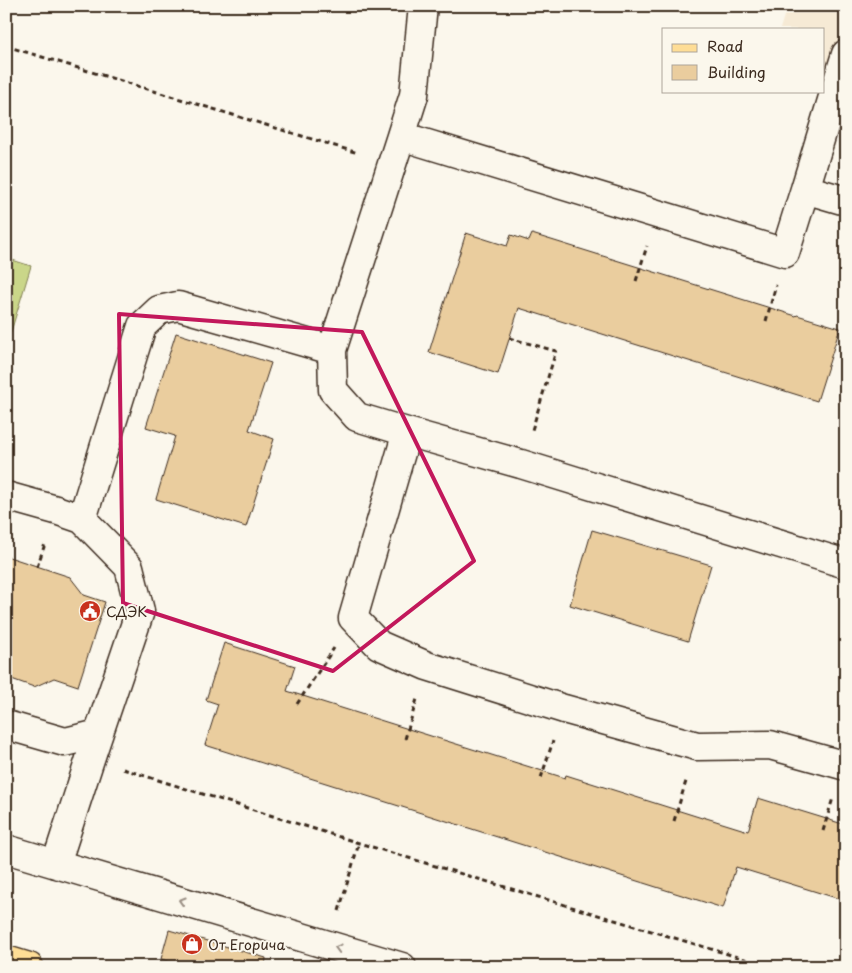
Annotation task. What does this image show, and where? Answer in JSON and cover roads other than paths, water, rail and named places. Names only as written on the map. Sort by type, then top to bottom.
[{"type":"main road","points":[[6,960],[29,967]]},
{"type":"street","points":[[423,6],[414,95],[332,350],[333,390],[357,417],[521,464],[846,564]]},
{"type":"street","points":[[401,136],[785,253],[846,54]]},
{"type":"street","points":[[806,189],[846,201]]},
{"type":"street","points":[[82,520],[142,326],[159,310],[178,306],[332,350]]},
{"type":"street","points":[[407,432],[353,618],[379,645],[427,666],[564,709],[697,746],[770,745],[846,766]]},
{"type":"street","points":[[6,496],[56,510],[82,520],[129,567],[140,611],[56,864]]},
{"type":"street","points":[[6,725],[65,742],[98,734]]},
{"type":"street","points":[[6,849],[402,967]]},
{"type":"place","name":"СДЭК","points":[[90,611]]},
{"type":"place","name":"От Егорича","points":[[192,944]]}]
